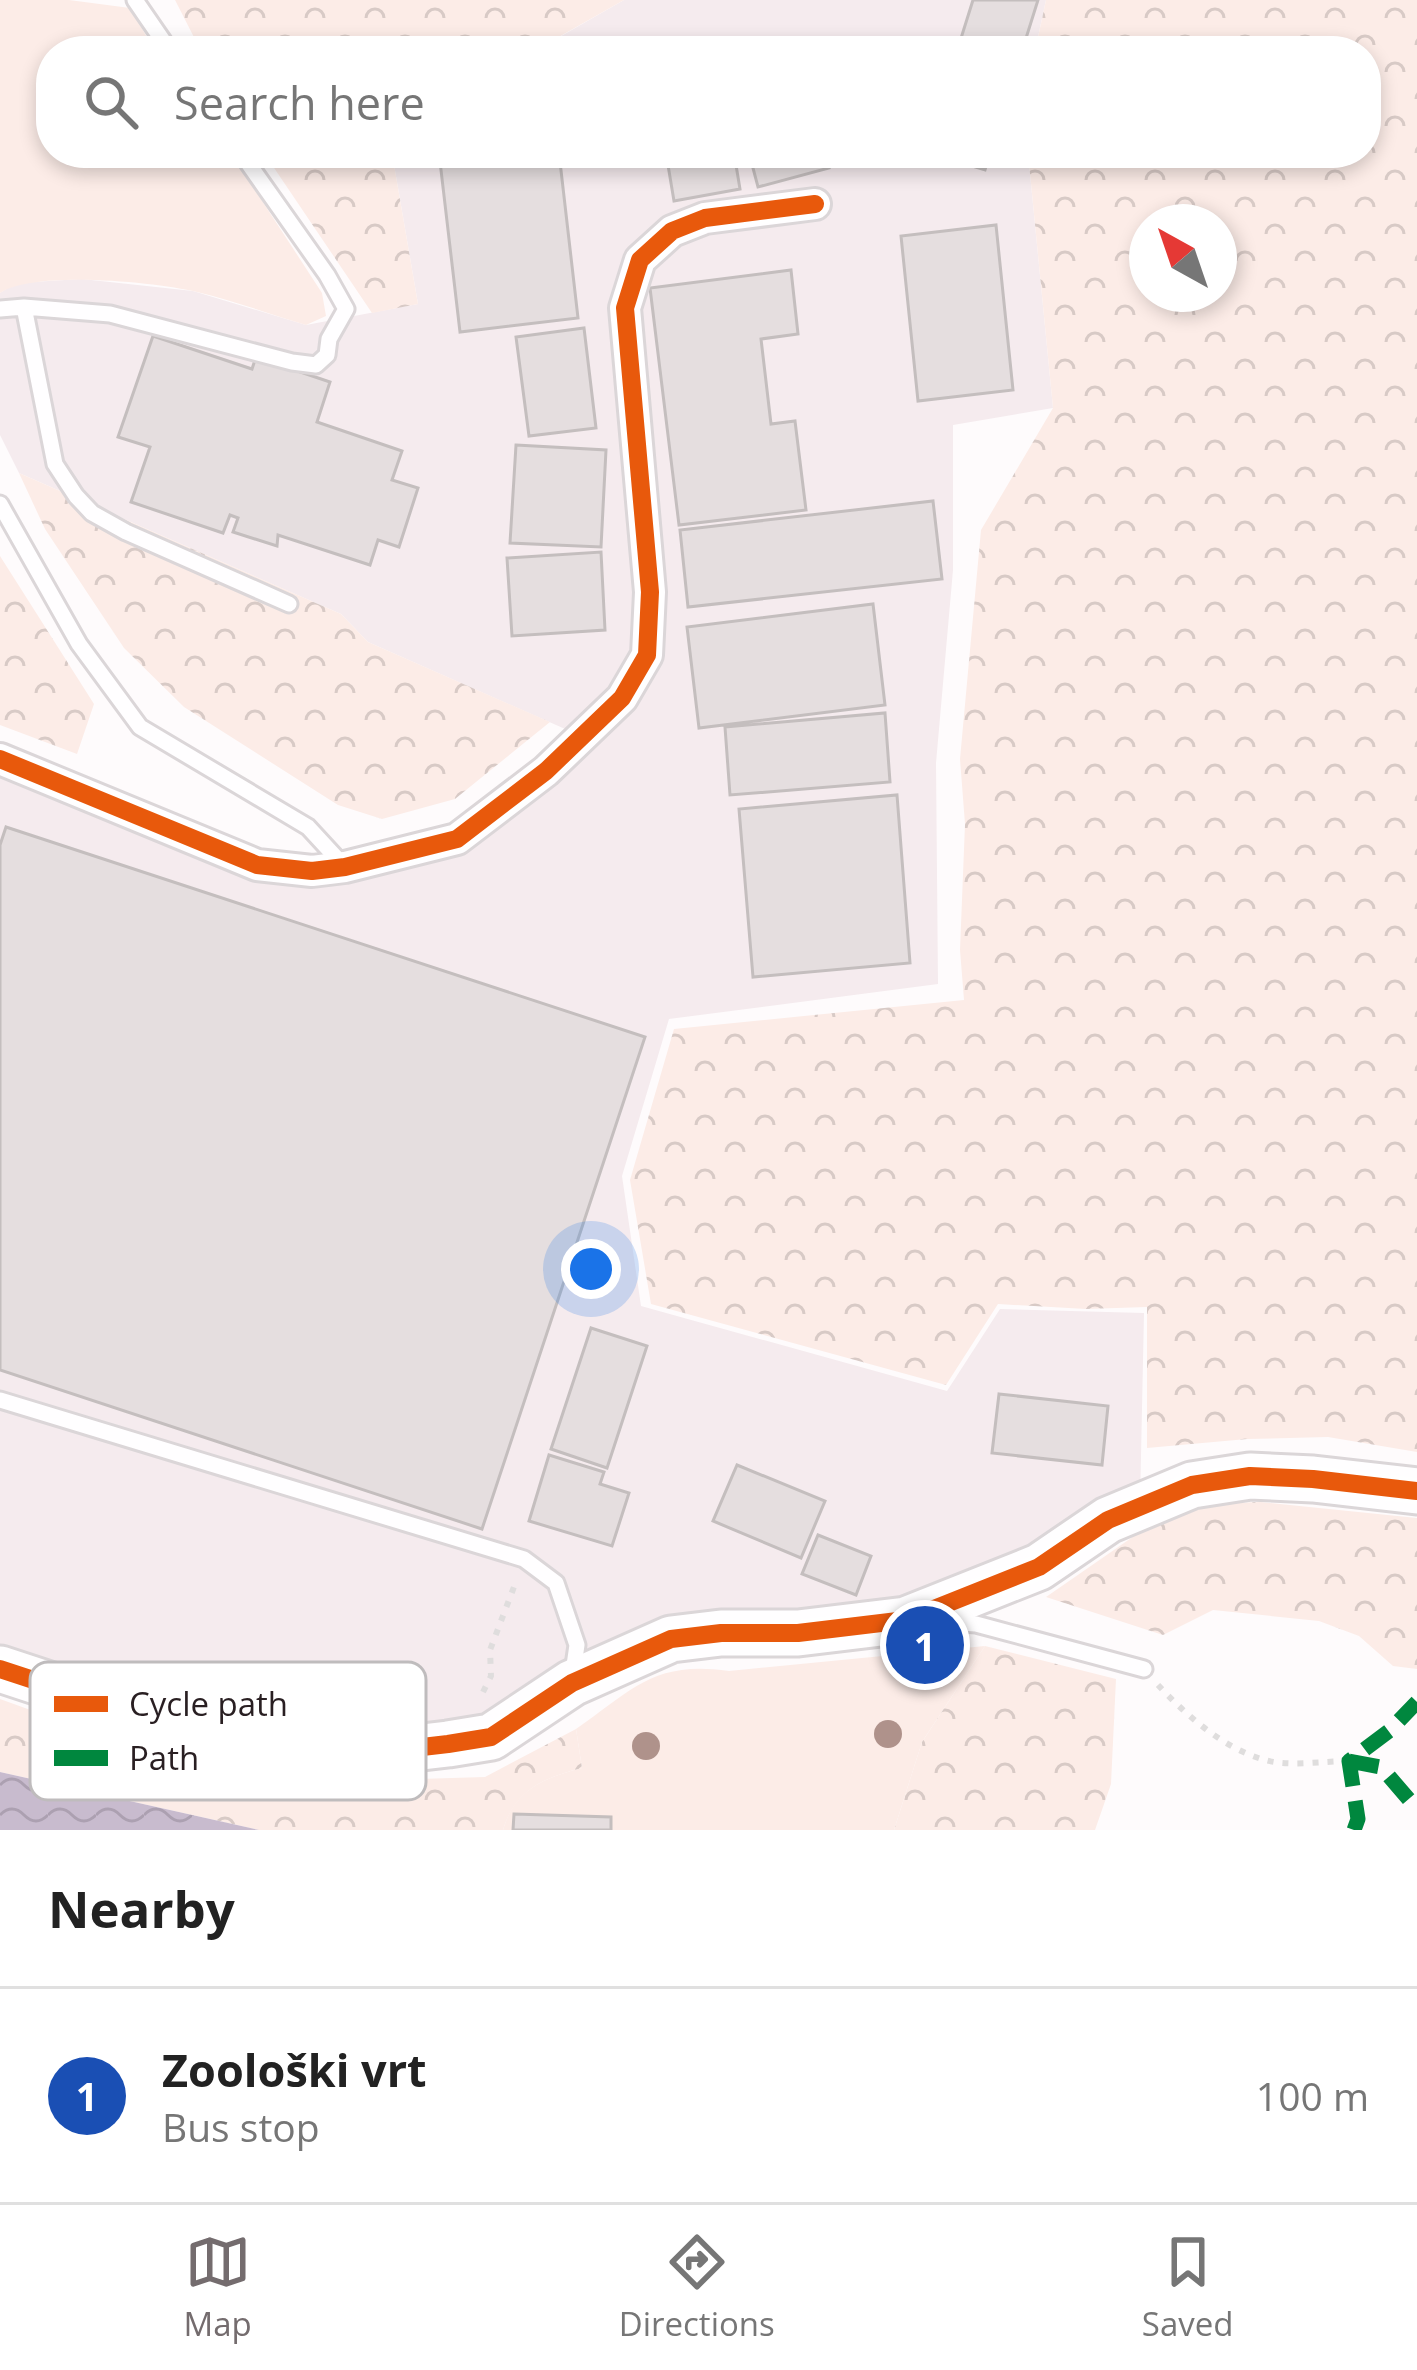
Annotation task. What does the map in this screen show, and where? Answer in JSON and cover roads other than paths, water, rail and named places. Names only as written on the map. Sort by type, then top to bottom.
[{"type":"street","points":[[0,760],[257,865],[312,871],[345,867],[457,839],[546,771],[622,698],[646,655],[650,592],[625,308],[640,260],[671,231],[705,218],[815,204]]},
{"type":"street","points":[[426,1746],[491,1737],[572,1683],[671,1639],[821,1631],[906,1620],[1039,1567],[1108,1520],[1192,1485],[1250,1476],[1417,1491]]},
{"type":"street","points":[[0,1669],[30,1679]]},
{"type":"lane","points":[[135,0],[160,36]]},
{"type":"lane","points":[[0,309],[110,314],[292,362],[316,364],[327,355],[329,339],[346,310],[252,168]]},
{"type":"lane","points":[[24,307],[55,464],[92,514],[289,604]]},
{"type":"lane","points":[[0,504],[79,644],[140,727],[308,827],[345,867]]},
{"type":"lane","points":[[0,1400],[524,1559],[556,1583],[577,1645],[572,1683]]},
{"type":"lane","points":[[906,1620],[976,1624],[1144,1669]]},
{"type":"water","points":[[0,1772],[30,1779],[30,1800],[125,1800],[259,1830],[0,1830]]},
{"type":"place","name":"Zoološki vrt","points":[[925,1645]]}]
